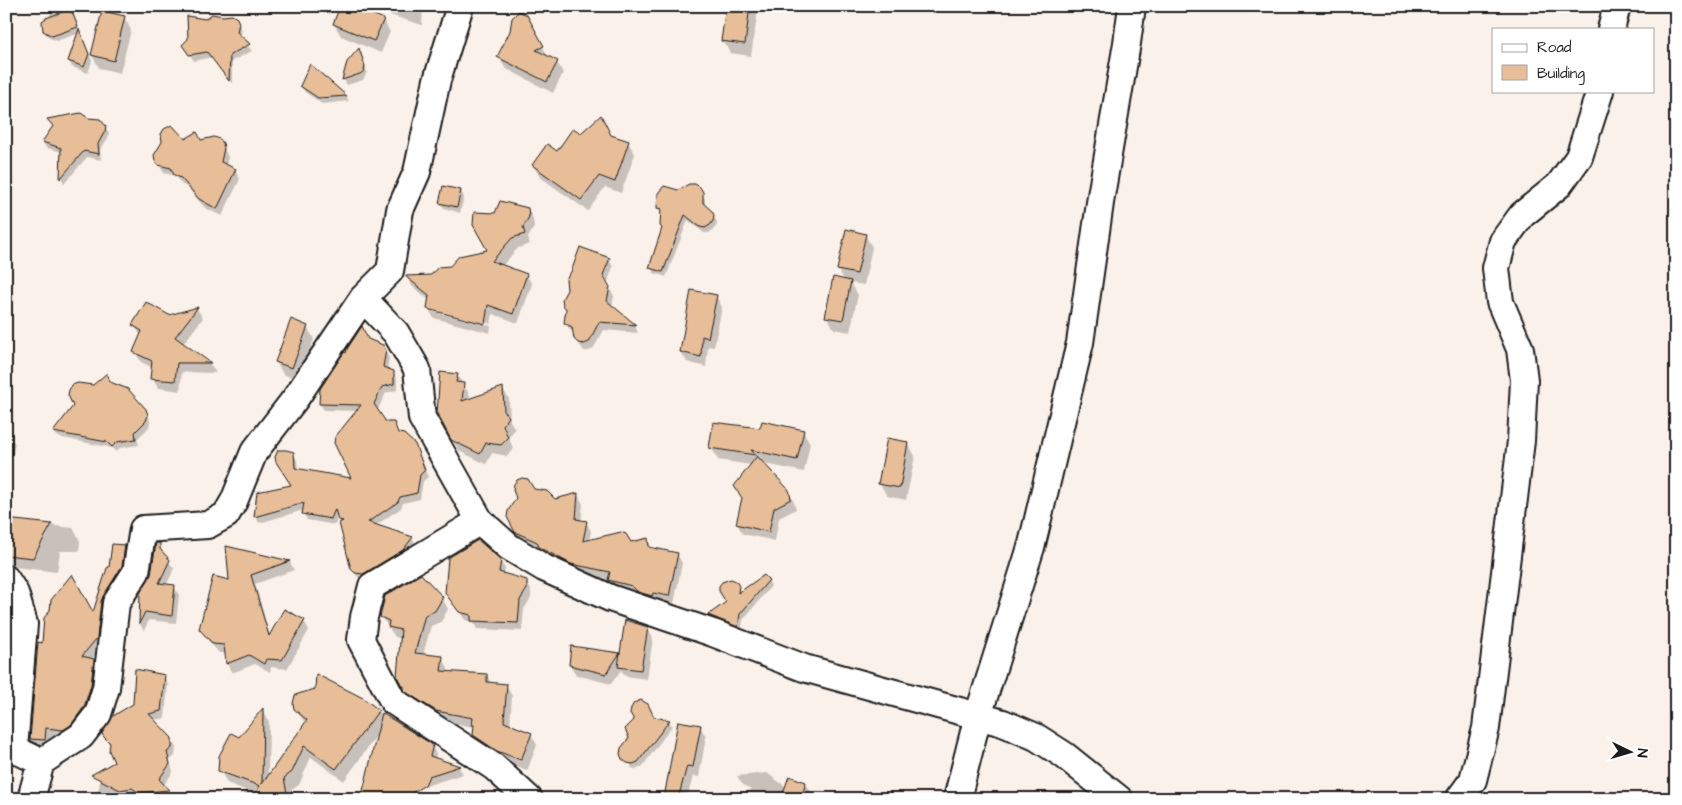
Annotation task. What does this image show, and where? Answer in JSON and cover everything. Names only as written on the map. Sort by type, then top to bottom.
[{"type":"street","points":[[32,799],[40,762],[81,736],[98,714],[106,688],[116,603],[136,572],[143,529],[208,525],[226,515],[234,501],[254,452],[295,399],[363,298],[390,271],[400,210],[416,172],[437,80],[460,6]]},
{"type":"street","points":[[956,799],[978,716],[1032,544],[1080,343],[1100,196],[1132,6]]},
{"type":"street","points":[[1611,28],[1617,6]]},
{"type":"street","points":[[1458,799],[1473,780],[1486,728],[1520,441],[1524,380],[1520,349],[1500,302],[1496,268],[1503,241],[1522,215],[1559,185],[1579,157],[1600,92]]},
{"type":"street","points":[[363,298],[396,333],[417,369],[422,418],[480,520],[516,552],[544,568],[610,598],[713,633],[804,668],[978,716],[1036,737],[1064,756],[1119,799]]},
{"type":"street","points":[[480,520],[372,586],[364,617],[361,640],[393,701],[494,767],[529,799]]},
{"type":"street","points":[[6,579],[15,593],[24,624],[14,749],[40,762]]},
{"type":"building","points":[[340,6],[353,6],[384,19],[374,41],[333,24]]},
{"type":"building","points":[[726,6],[750,6],[745,44],[721,41]]},
{"type":"building","points":[[71,9],[78,27],[52,36],[43,31],[42,21]]},
{"type":"building","points":[[102,11],[125,16],[114,61],[91,55]]},
{"type":"building","points":[[519,11],[527,15],[544,46],[536,50],[558,61],[547,82],[497,57],[510,31],[512,18]]},
{"type":"building","points":[[212,14],[232,15],[237,18],[239,23],[237,32],[250,44],[230,55],[229,81],[207,52],[189,55],[182,45],[188,39],[187,16],[205,19]]},
{"type":"building","points":[[79,29],[89,54],[84,67],[68,61]]},
{"type":"building","points":[[359,48],[365,66],[364,71],[342,80],[347,62]]},
{"type":"building","points":[[310,64],[347,96],[318,98],[300,86]]},
{"type":"building","points":[[81,113],[88,118],[100,119],[106,126],[98,144],[99,154],[84,151],[60,179],[61,148],[42,142],[53,126],[47,119]]},
{"type":"building","points":[[601,115],[611,135],[629,141],[615,182],[599,176],[581,200],[532,165],[547,144],[557,151],[573,128],[581,133]]},
{"type":"building","points":[[172,125],[185,139],[197,132],[201,140],[214,137],[220,139],[223,143],[224,148],[221,162],[236,169],[217,209],[199,199],[181,178],[174,175],[171,168],[158,165],[155,161],[154,155],[162,142],[161,134],[164,129]]},
{"type":"building","points":[[689,184],[695,184],[700,187],[703,192],[703,203],[714,215],[713,221],[705,228],[700,227],[685,215],[663,272],[649,268],[662,228],[660,226],[661,209],[657,208],[658,193],[664,186],[678,190]]},
{"type":"building","points":[[443,186],[461,190],[457,207],[439,203]]},
{"type":"building","points":[[500,201],[528,208],[529,217],[523,227],[525,234],[512,238],[492,261],[527,274],[513,314],[488,305],[485,324],[427,309],[429,295],[405,276],[431,275],[438,267],[450,266],[459,256],[487,250],[473,225],[474,212],[495,213]]},
{"type":"building","points":[[846,229],[866,234],[857,274],[837,270]]},
{"type":"building","points":[[580,247],[610,258],[603,275],[610,287],[607,301],[636,325],[599,322],[589,342],[584,344],[578,343],[574,339],[572,327],[564,323],[566,309],[562,299],[567,290],[566,279],[571,272]]},
{"type":"building","points":[[833,277],[851,281],[843,320],[825,317]]},
{"type":"building","points":[[691,290],[717,295],[708,338],[702,336],[701,357],[680,352]]},
{"type":"building","points":[[146,302],[169,315],[198,307],[175,337],[211,363],[177,363],[175,381],[150,379],[152,361],[133,352],[142,331],[132,325]]},
{"type":"building","points":[[291,319],[308,326],[292,368],[275,362]]},
{"type":"building","points":[[362,326],[368,339],[383,345],[386,350],[383,367],[394,371],[394,384],[382,387],[374,404],[386,422],[394,422],[398,433],[404,434],[415,444],[425,470],[420,475],[417,493],[400,497],[398,502],[368,522],[413,537],[403,550],[363,574],[355,573],[351,569],[339,523],[343,521],[338,520],[335,509],[331,519],[302,514],[304,503],[254,517],[257,492],[291,485],[276,462],[275,457],[278,450],[294,452],[295,468],[351,478],[334,443],[335,437],[361,405],[319,404],[320,389],[344,352],[346,353]]},
{"type":"building","points":[[440,372],[458,374],[456,382],[464,383],[462,401],[503,387],[504,411],[509,417],[503,425],[508,438],[501,445],[486,443],[480,454],[451,440],[437,413]]},
{"type":"building","points":[[107,373],[110,382],[128,389],[146,409],[148,415],[146,421],[135,432],[136,439],[117,442],[112,447],[107,442],[53,432],[73,406],[68,395],[72,385],[78,383],[93,385]]},
{"type":"building","points":[[762,421],[804,430],[797,460],[751,450],[756,455],[709,448],[713,422],[760,428]]},
{"type":"building","points":[[887,438],[908,442],[900,488],[878,484]]},
{"type":"building","points":[[757,456],[789,490],[791,499],[774,508],[769,532],[736,524],[742,498],[734,486]]},
{"type":"building","points":[[522,478],[528,479],[534,489],[547,491],[555,499],[578,493],[576,519],[587,521],[583,541],[621,532],[626,534],[631,542],[648,538],[649,547],[678,553],[669,596],[653,593],[652,596],[638,592],[632,586],[608,580],[610,572],[571,564],[539,547],[537,542],[515,532],[507,517],[508,511],[516,498],[513,490],[514,484]]},
{"type":"building","points":[[6,519],[52,524],[33,558],[6,555]]},
{"type":"building","points":[[478,540],[501,560],[499,572],[527,580],[527,589],[520,600],[518,623],[471,621],[471,615],[459,612],[445,593],[448,558]]},
{"type":"building","points":[[156,543],[160,543],[160,549],[170,560],[159,583],[175,585],[172,616],[145,612],[139,624],[140,593],[151,575]]},
{"type":"building","points":[[112,544],[125,545],[122,566],[101,601],[97,638],[82,656],[94,659],[91,685],[84,707],[71,725],[63,730],[46,728],[45,740],[30,739],[38,642],[42,643],[44,618],[50,610],[51,600],[72,574],[93,612],[107,568],[109,567]]},
{"type":"building","points":[[226,546],[290,561],[251,575],[269,636],[284,609],[305,620],[282,660],[266,659],[264,664],[249,655],[226,664],[224,645],[213,644],[199,629],[213,576],[229,580]]},
{"type":"building","points":[[421,574],[443,597],[435,611],[425,615],[415,653],[443,656],[441,671],[487,674],[487,682],[507,684],[504,722],[532,733],[521,760],[497,751],[473,735],[473,718],[436,711],[404,691],[404,686],[402,686],[397,676],[401,630],[388,627],[389,621],[380,617],[385,596]]},
{"type":"building","points":[[764,575],[769,580],[740,614],[738,627],[708,615],[726,602],[719,591],[719,586],[722,582],[731,579],[736,581],[739,586],[738,593]]},
{"type":"building","points":[[625,620],[648,627],[641,670],[618,667]]},
{"type":"building","points":[[571,646],[620,653],[606,674],[569,665]]},
{"type":"building","points":[[135,669],[165,675],[161,711],[149,714],[172,738],[172,748],[167,752],[170,764],[159,779],[169,790],[139,793],[132,788],[120,790],[91,775],[114,762],[109,751],[110,743],[102,733],[113,716],[133,704]]},
{"type":"building","points":[[316,674],[363,698],[379,710],[336,769],[304,746],[292,772],[284,778],[288,799],[259,795],[252,799],[260,786],[218,771],[219,756],[231,733],[239,737],[263,708],[262,784],[307,720],[294,709],[293,704],[295,695],[315,689]]},
{"type":"building","points":[[641,700],[648,704],[654,717],[670,720],[638,762],[633,764],[627,763],[620,754],[621,748],[629,738],[625,729],[634,720],[630,713],[631,708],[634,703]]},
{"type":"building","points":[[382,713],[433,745],[430,756],[460,766],[429,776],[425,785],[402,799],[361,799]]},
{"type":"building","points":[[678,721],[701,725],[693,767],[687,766],[678,799],[667,799],[664,798]]},
{"type":"building","points":[[789,776],[806,782],[801,799],[781,799]]}]
